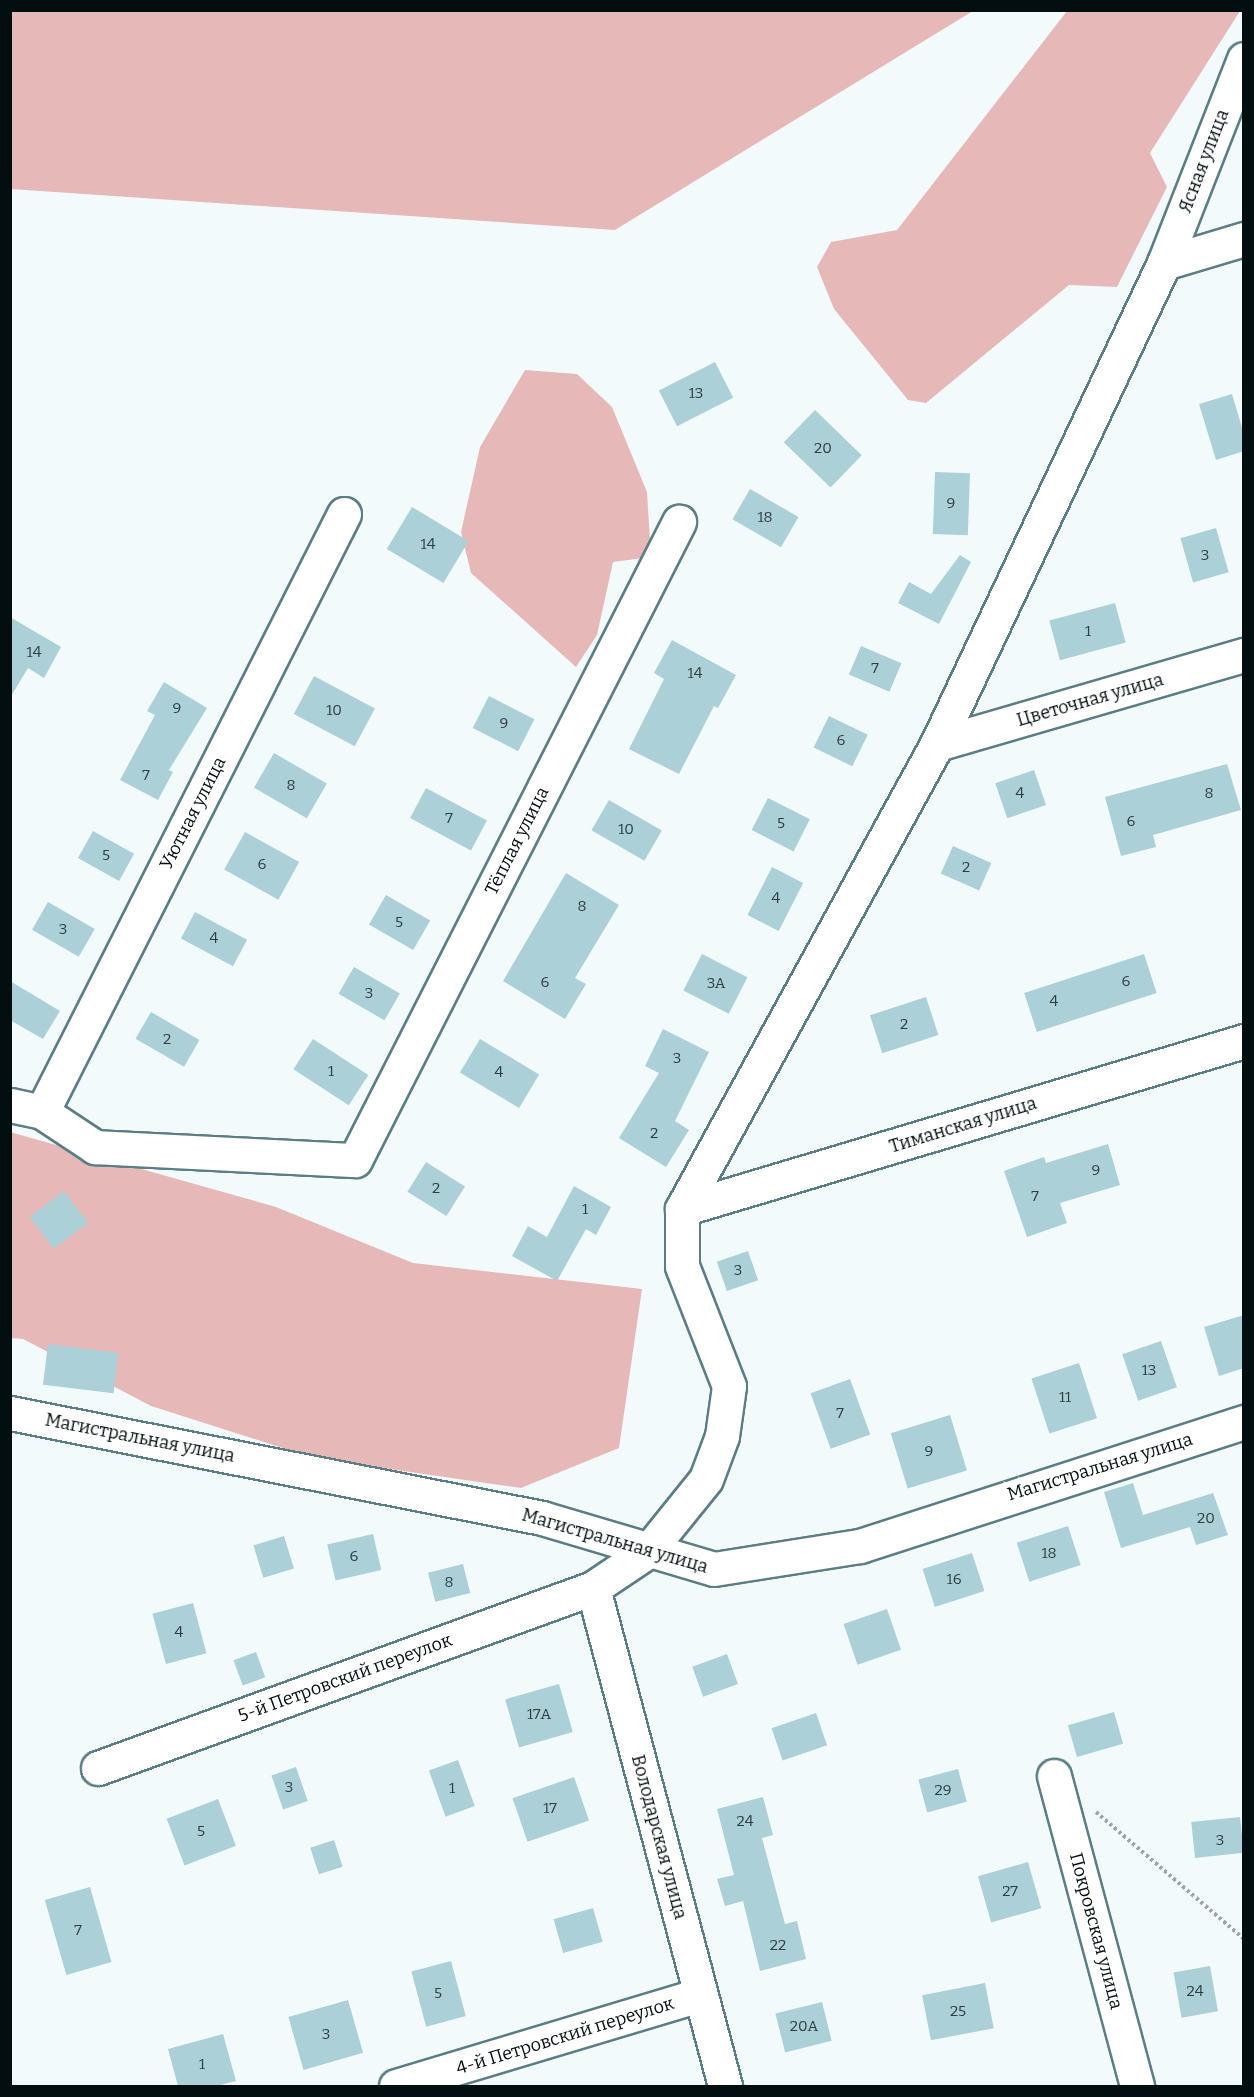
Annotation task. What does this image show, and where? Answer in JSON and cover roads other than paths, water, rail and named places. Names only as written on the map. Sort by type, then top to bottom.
[{"type":"street","name":"Ясная улица","points":[[682,1209],[937,744],[1164,263],[1244,59]]},
{"type":"street","points":[[1164,263],[1244,239]]},
{"type":"street","name":"Уютная улица","points":[[26,1108],[344,514]]},
{"type":"street","name":"Тёплая улица","points":[[26,1108],[95,1147],[355,1160],[679,522]]},
{"type":"street","name":"Цветочная улица","points":[[937,744],[1244,655]]},
{"type":"street","name":"Тиманская улица","points":[[682,1209],[1244,1041]]},
{"type":"street","name":"5-й Петровский переулок","points":[[98,1768],[593,1587],[648,1551],[706,1479],[722,1436],[729,1386],[682,1266],[682,1209]]},
{"type":"street","name":"Магистральная улица","points":[[10,1413],[542,1518],[714,1569],[860,1546],[1244,1422]]},
{"type":"street","name":"Володарская улица","points":[[593,1587],[725,2086]]},
{"type":"street","name":"Покровская улица","points":[[1054,1776],[1137,2086]]},
{"type":"street","name":"4-й Петровский переулок","points":[[396,2086],[700,1995]]}]
